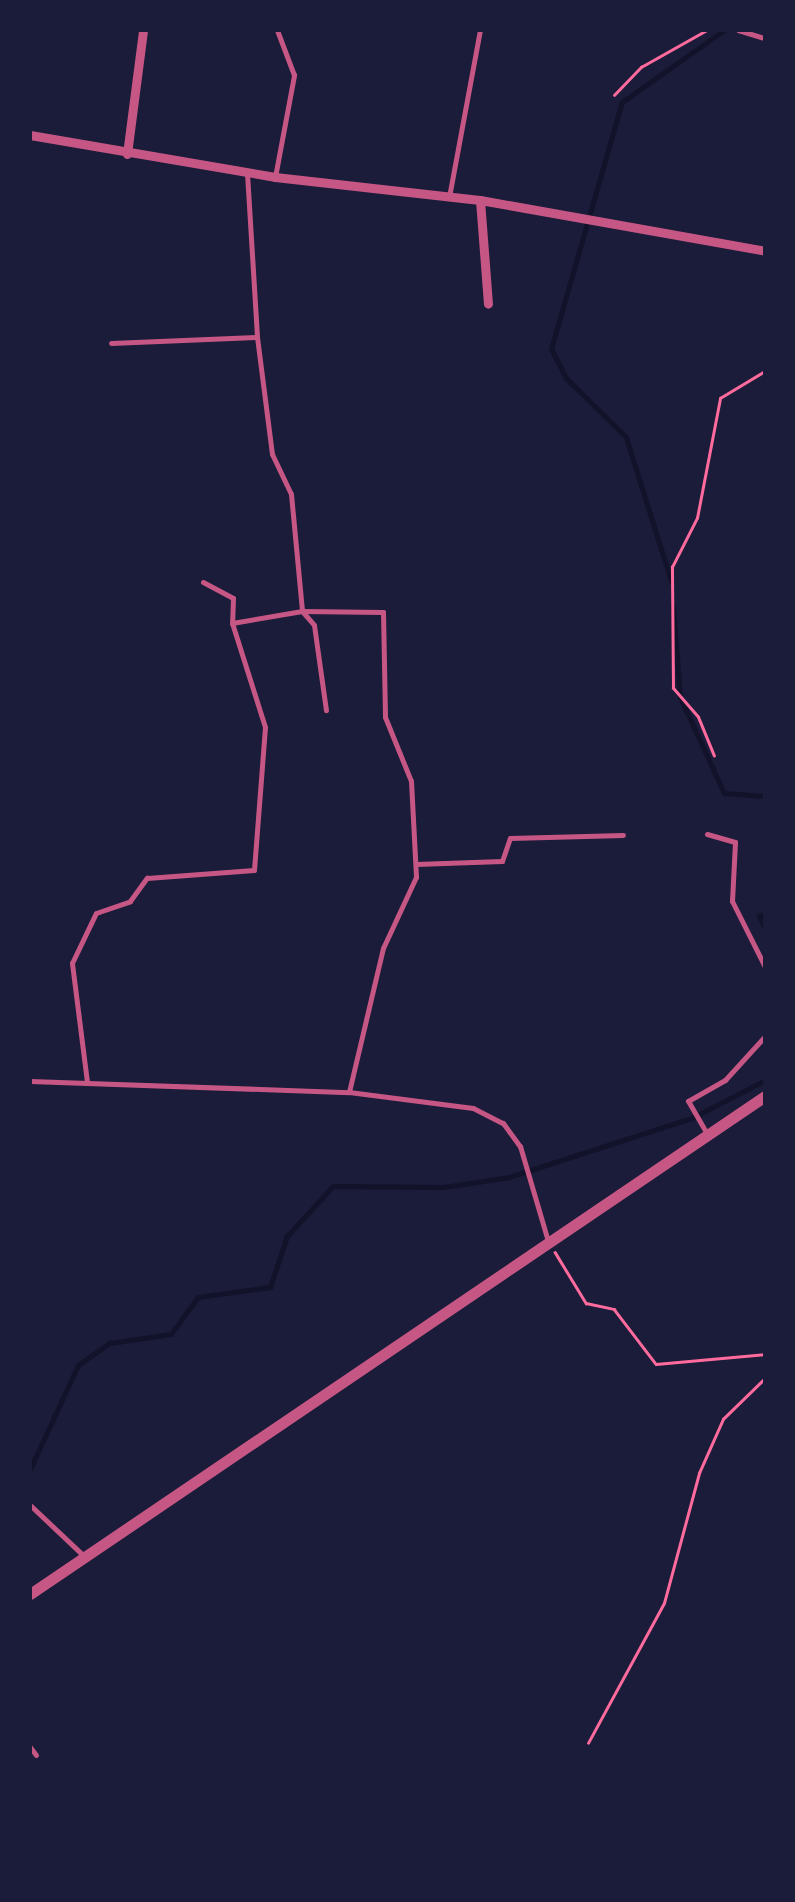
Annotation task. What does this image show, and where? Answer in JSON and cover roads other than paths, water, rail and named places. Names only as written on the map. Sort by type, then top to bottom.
[{"type":"street","points":[[127,154],[143,30]]},
{"type":"street","points":[[30,135],[275,177],[480,200],[765,251]]},
{"type":"street","points":[[480,200],[488,304]]},
{"type":"street","points":[[30,1594],[547,1238],[765,1096]]},
{"type":"lane","points":[[275,177],[294,75],[278,30]]},
{"type":"lane","points":[[449,196],[480,30]]},
{"type":"lane","points":[[738,30],[765,38]]},
{"type":"lane","points":[[246,171],[257,337],[272,454],[291,494],[302,611],[314,625],[326,710]]},
{"type":"lane","points":[[111,343],[257,337]]},
{"type":"lane","points":[[88,1082],[72,964],[96,913],[130,902],[147,878],[254,870],[265,727],[232,623],[233,598],[202,582]]},
{"type":"lane","points":[[232,623],[302,611],[383,612],[385,717],[412,781],[416,864],[383,948],[349,1092]]},
{"type":"lane","points":[[707,834],[735,842],[732,900],[765,967]]},
{"type":"lane","points":[[416,864],[502,861],[510,838],[623,835]]},
{"type":"lane","points":[[707,1134],[688,1101],[725,1080],[765,1036]]},
{"type":"lane","points":[[30,1081],[349,1092],[473,1108],[503,1123],[520,1146],[547,1238]]},
{"type":"lane","points":[[30,1505],[86,1558]]},
{"type":"lane","points":[[30,1747],[36,1755]]},
{"type":"waterway","points":[[671,581],[626,437],[566,378],[551,349],[622,102],[724,30]]},
{"type":"waterway","points":[[673,607],[680,697],[724,793],[765,796]]},
{"type":"waterway","points":[[765,913],[759,916],[765,929]]},
{"type":"waterway","points":[[30,1469],[78,1365],[110,1343],[171,1334],[198,1297],[270,1287],[287,1236],[333,1186],[444,1187],[509,1177],[692,1118],[765,1080]]}]
